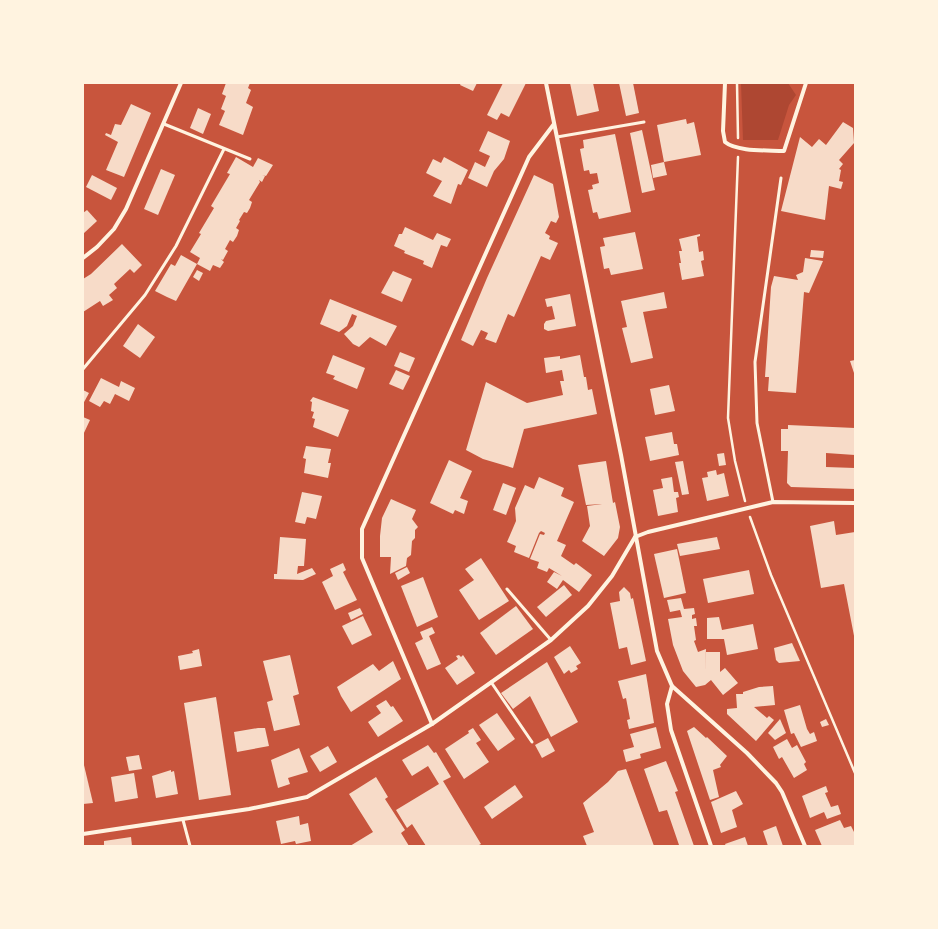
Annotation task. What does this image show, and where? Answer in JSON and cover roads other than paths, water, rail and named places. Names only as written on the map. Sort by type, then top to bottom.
[{"type":"street","points":[[83,258],[97,247],[114,229],[138,184],[181,83]]},
{"type":"street","points":[[546,83],[621,455],[657,651],[672,686],[747,753],[776,783],[805,846]]},
{"type":"street","points":[[725,83],[725,142],[730,146],[738,148],[784,151],[806,83]]},
{"type":"street","points":[[432,724],[362,558],[362,529],[529,157],[554,124]]},
{"type":"street","points":[[83,834],[183,820],[307,797],[432,724],[551,640],[588,606],[612,576],[635,537],[648,532],[773,502],[855,503]]},
{"type":"street","points":[[672,686],[667,704],[671,730],[711,846]]},
{"type":"lane","points":[[557,138],[644,122]]},
{"type":"lane","points":[[164,124],[250,158]]},
{"type":"lane","points":[[83,369],[145,295],[176,246],[224,149]]},
{"type":"lane","points":[[773,502],[757,423],[755,362],[781,178]]},
{"type":"lane","points":[[507,590],[551,640]]},
{"type":"lane","points":[[491,682],[532,742]]},
{"type":"lane","points":[[183,820],[190,846]]}]
